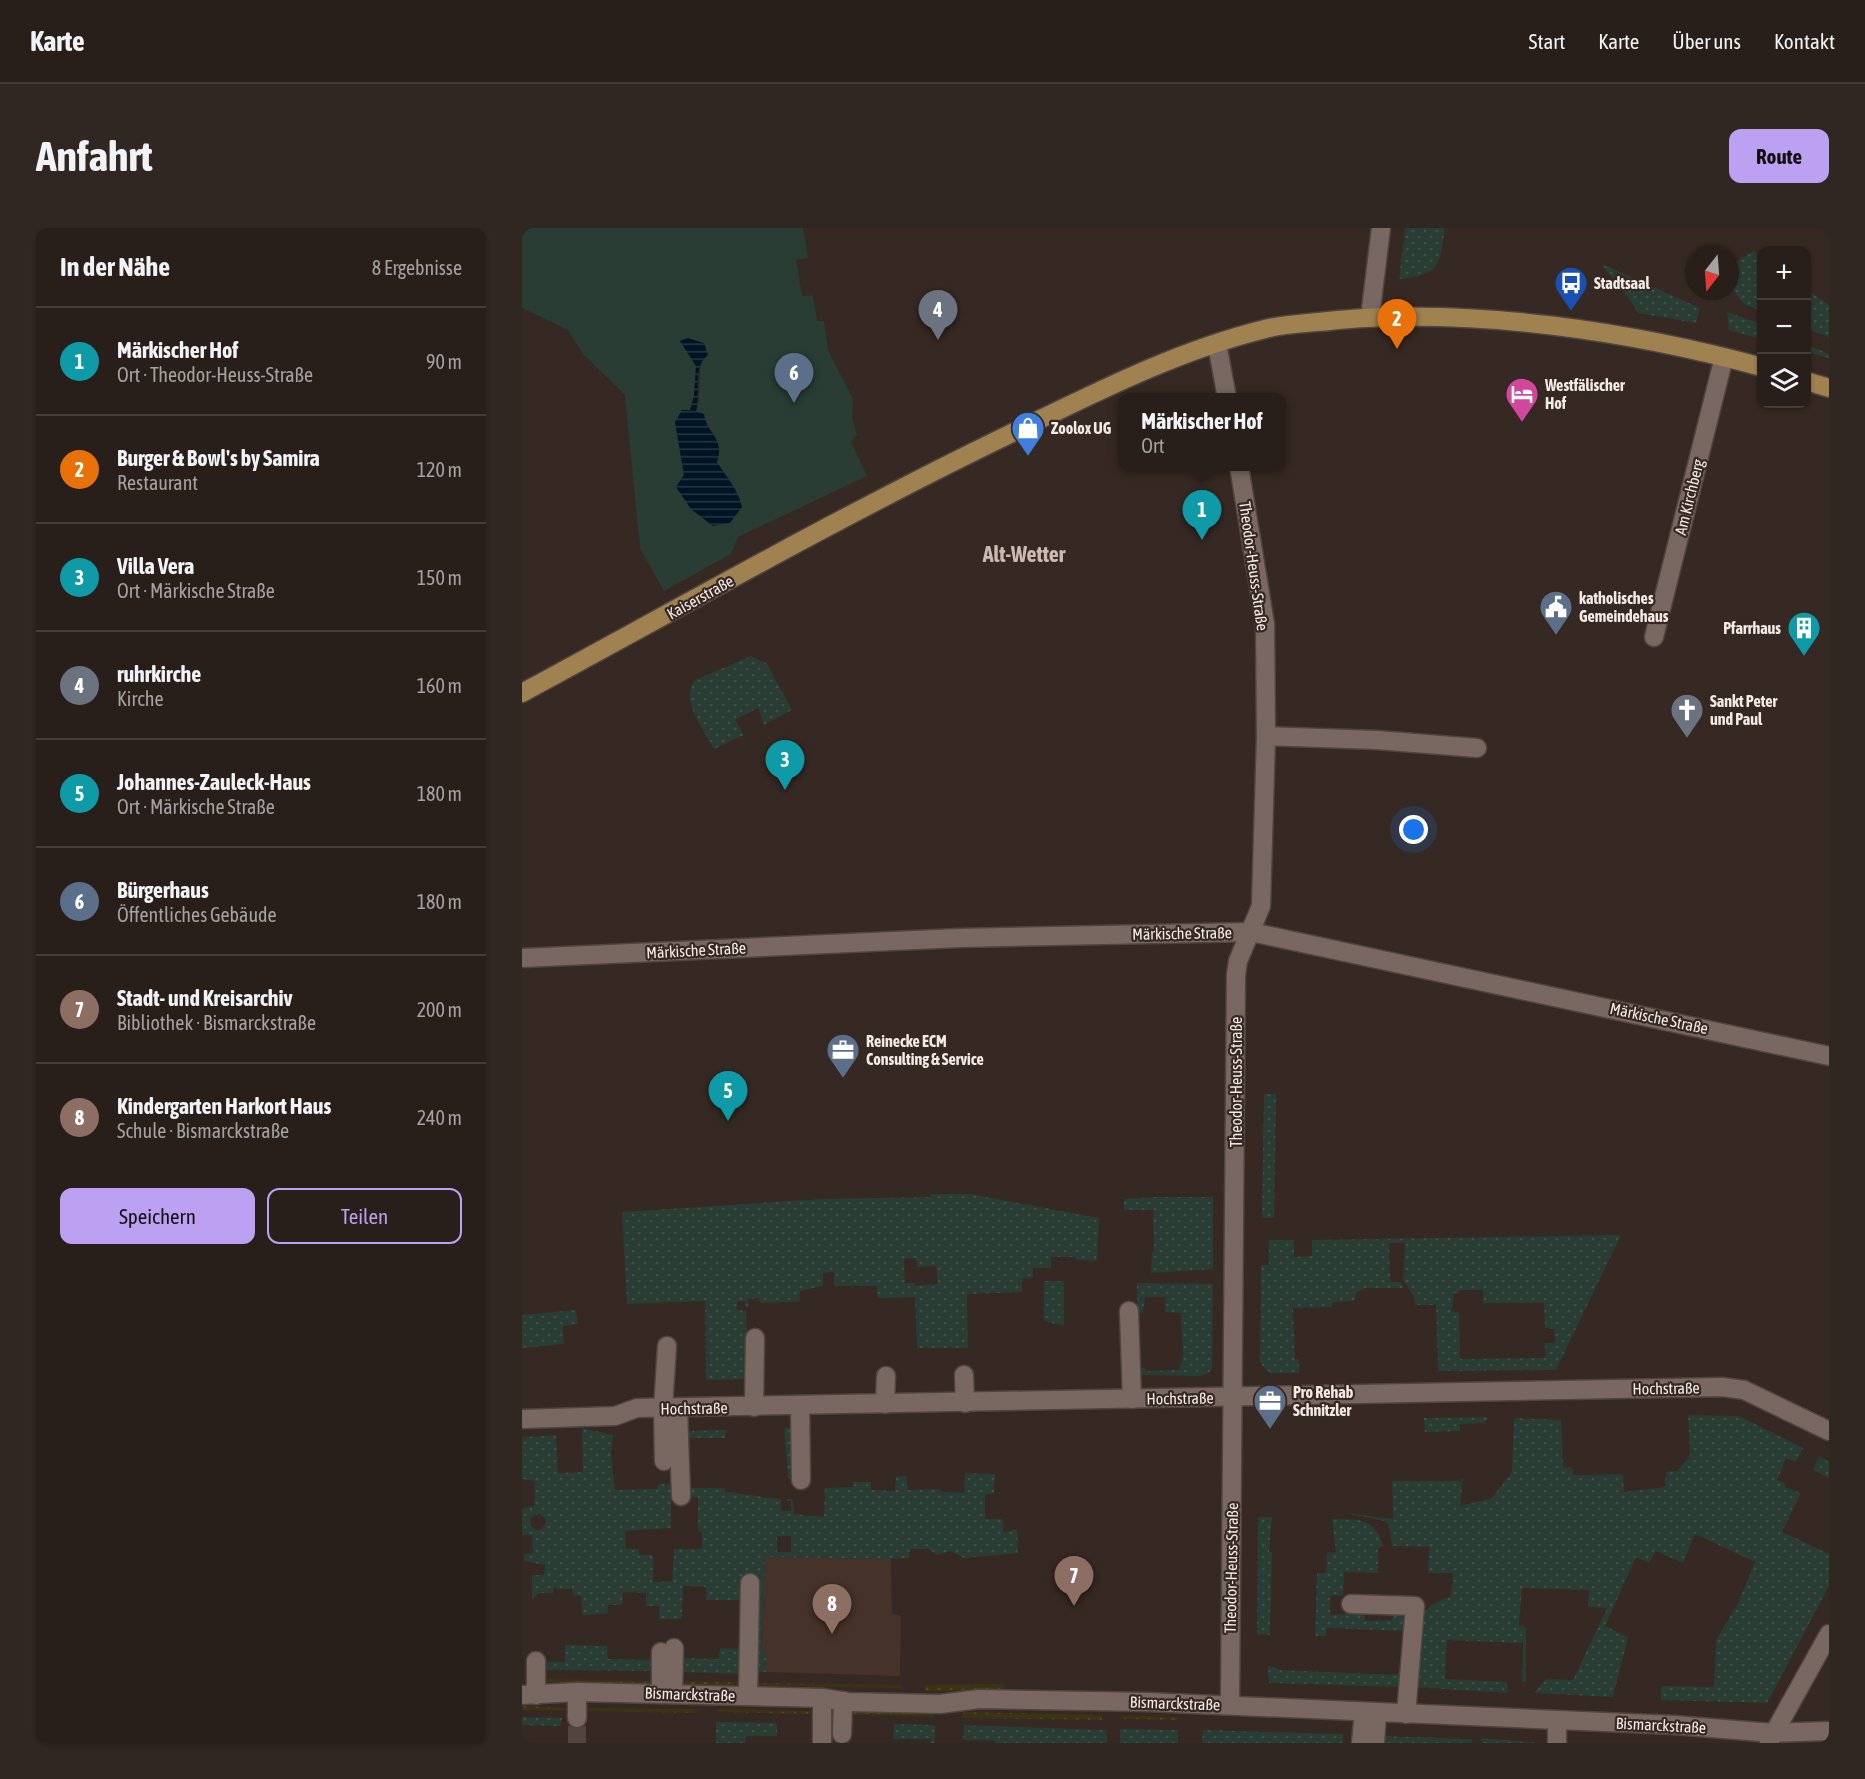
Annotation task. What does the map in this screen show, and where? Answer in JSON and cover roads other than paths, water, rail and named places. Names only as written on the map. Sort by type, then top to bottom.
[{"type":"main road","name":"Kaiserstraße","points":[[522,693],[748,570],[1032,423],[1150,367],[1268,328],[1370,317],[1418,316],[1523,324],[1620,336],[1757,366]]},
{"type":"main road","points":[[1811,383],[1829,388]]},
{"type":"street","points":[[1370,317],[1381,228]]},
{"type":"street","points":[[1217,344],[1226,393]]},
{"type":"street","name":"Am Kirchberg","points":[[1654,637],[1724,357]]},
{"type":"street","name":"Theodor-Heuss-Straße","points":[[1230,1705],[1236,975],[1238,961],[1261,906],[1266,736],[1265,624],[1240,471]]},
{"type":"street","points":[[1266,736],[1377,740],[1477,748]]},
{"type":"street","name":"Märkische Straße","points":[[522,958],[959,938],[1251,932],[1829,1056]]},
{"type":"street","points":[[1129,1311],[1132,1399]]},
{"type":"street","points":[[754,1407],[755,1338]]},
{"type":"street","points":[[667,1346],[670,1408],[681,1496]]},
{"type":"street","points":[[964,1375],[965,1403]]},
{"type":"street","points":[[885,1404],[886,1376]]},
{"type":"street","name":"Hochstraße","points":[[522,1419],[615,1416],[638,1408],[1734,1387],[1829,1431]]},
{"type":"street","points":[[800,1406],[801,1480]]},
{"type":"street","points":[[664,1461],[670,1408]]},
{"type":"street","points":[[748,1696],[750,1584]]},
{"type":"street","points":[[1351,1604],[1414,1606],[1406,1714]]},
{"type":"street","points":[[1771,1738],[1829,1634]]},
{"type":"street","points":[[667,1694],[668,1650]]},
{"type":"street","points":[[529,1695],[536,1661]]},
{"type":"street","points":[[577,1692],[577,1718]]},
{"type":"street","name":"Bismarckstraße","points":[[529,1695],[577,1692],[822,1698],[843,1701],[940,1704],[979,1699],[1040,1699],[1674,1725],[1771,1738],[1829,1731]]},
{"type":"street","points":[[822,1698],[822,1743]]},
{"type":"street","points":[[842,1734],[843,1701]]},
{"type":"street","points":[[1361,1743],[1370,1713]]},
{"type":"street","points":[[1370,1713],[1375,1743]]},
{"type":"street","points":[[1557,1720],[1557,1743]]},
{"type":"water","points":[[688,338],[704,343],[708,355],[703,360],[698,373],[696,411],[704,414],[708,427],[717,441],[719,454],[717,462],[735,489],[742,507],[730,523],[713,526],[691,509],[676,487],[684,475],[675,422],[682,410],[690,410],[694,396],[696,366],[680,341]]},
{"type":"tunnel","points":[[577,1726],[577,1743]]},
{"type":"place","name":"Stadtsaal","points":[[1571,312]]},
{"type":"place","name":"ruhrkirche","points":[[938,340]]},
{"type":"place","name":"Burger & Bowl's by Samira","points":[[1397,349]]},
{"type":"place","name":"Bürgerhaus","points":[[794,403]]},
{"type":"place","name":"Westfälischer Hof","points":[[1522,423]]},
{"type":"place","name":"Zoolox UG","points":[[1028,457]]},
{"type":"place","name":"Märkischer Hof","points":[[1202,540]]},
{"type":"place","name":"katholisches Gemeindehaus","points":[[1556,636]]},
{"type":"place","name":"Pfarrhaus","points":[[1804,657]]},
{"type":"place","name":"Sankt Peter und Paul","points":[[1687,739]]},
{"type":"place","name":"Villa Vera","points":[[785,790]]},
{"type":"place","name":"Reinecke ECM Consulting & Service","points":[[843,1079]]},
{"type":"place","name":"Johannes-Zauleck-Haus","points":[[728,1121]]},
{"type":"place","name":"Pro Rehab Schnitzler","points":[[1270,1430]]},
{"type":"place","name":"Stadt- und Kreisarchiv","points":[[1074,1606]]},
{"type":"place","name":"Kindergarten Harkort Haus","points":[[832,1634]]},
{"type":"district","name":"Alt-Wetter","points":[[1024,554]]}]
